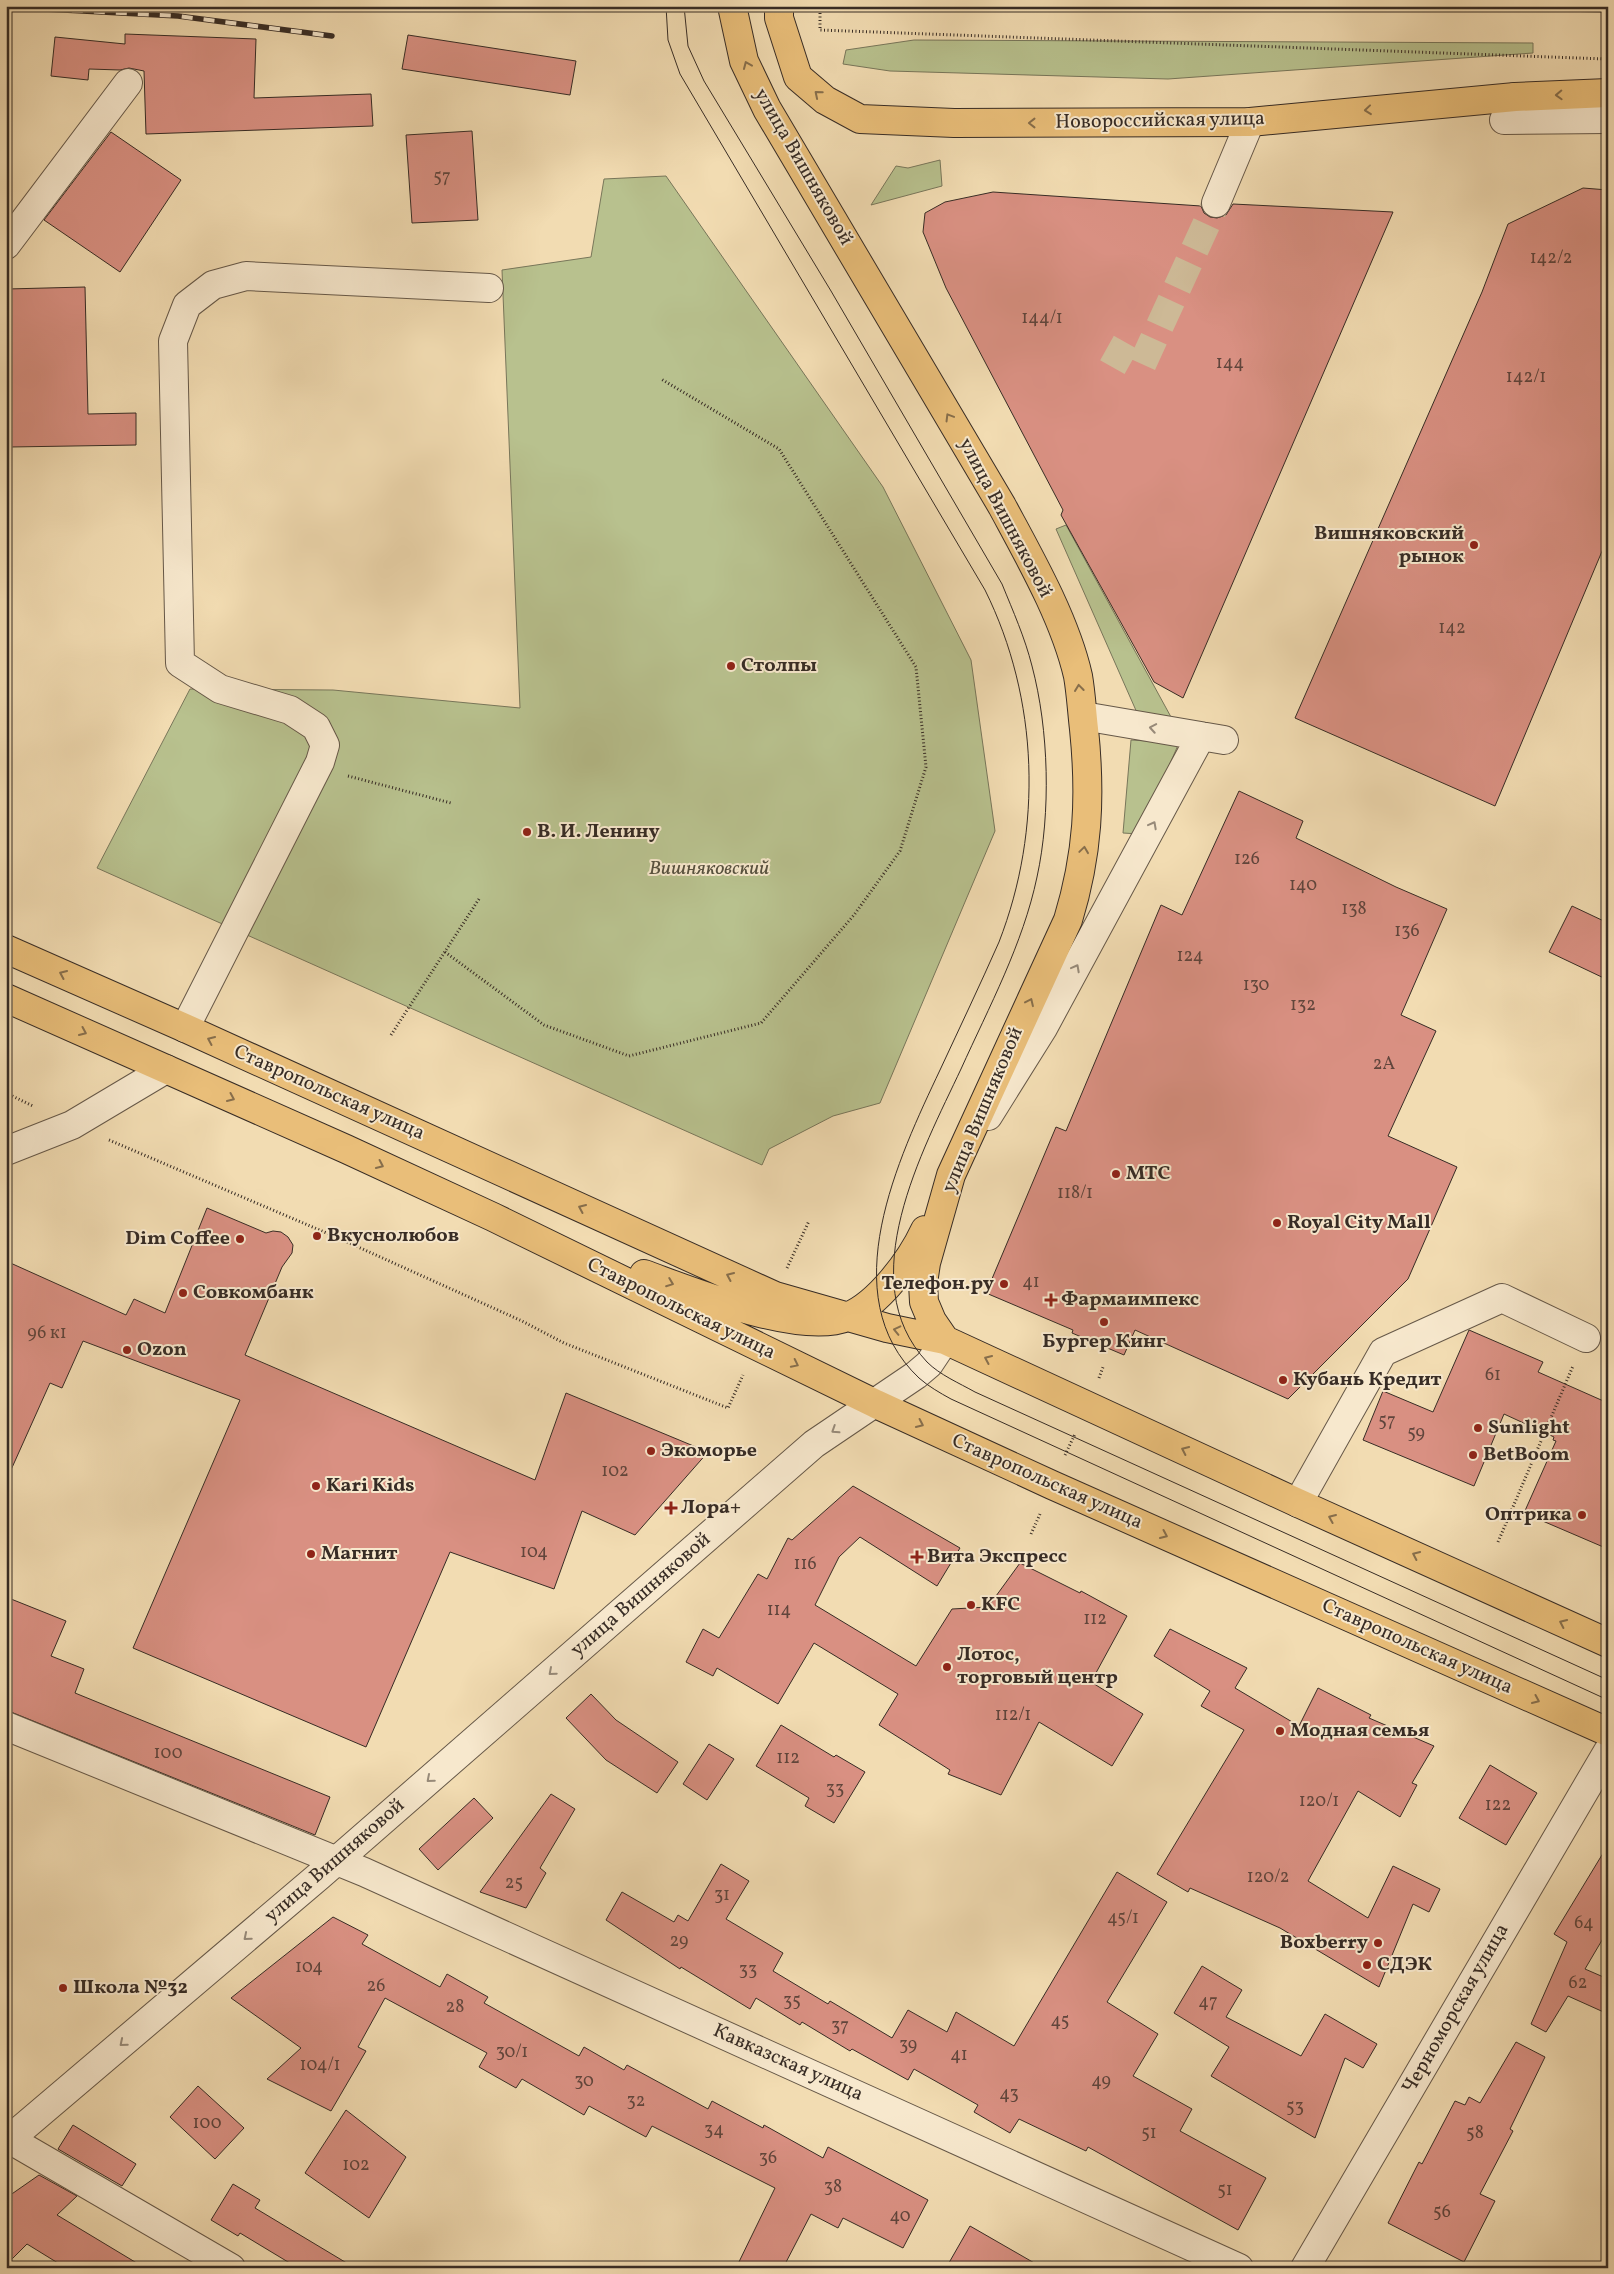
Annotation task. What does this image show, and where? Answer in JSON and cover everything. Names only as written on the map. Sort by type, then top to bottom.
[{"type":"main road","name":"улица Вишняковой","points":[[732,6],[744,61],[767,109],[1002,506],[1036,569],[1063,632],[1078,676],[1088,776],[1087,824],[1079,884],[1068,920],[951,1174],[926,1262],[923,1283],[924,1302],[932,1320],[945,1340]]},
{"type":"main road","name":"Новороссийская улица","points":[[779,6],[779,18],[798,77],[825,100],[860,119],[954,123],[1250,122],[1509,108],[1608,93]]},
{"type":"main road","name":"Ставропольская улица","points":[[6,949],[185,1028],[775,1296],[846,1317],[945,1340],[1298,1504],[1608,1643]]},
{"type":"main road","name":"Ставропольская улица","points":[[6,998],[346,1149],[493,1217],[876,1404],[1052,1485],[1608,1732]]},
{"type":"main road","name":"Ставропольская улица","points":[[493,1217],[688,1290],[759,1312],[818,1321],[846,1317],[868,1304],[893,1279],[922,1236],[951,1174]]},
{"type":"street","points":[[9,236],[128,83]]},
{"type":"street","name":"Новороссийская улица","points":[[1509,108],[1608,119]]},
{"type":"street","points":[[1216,203],[1250,122]]},
{"type":"street","points":[[185,1028],[317,769],[325,745],[316,727],[290,710],[220,689],[180,663],[173,341],[187,305],[213,285],[246,276],[489,288]]},
{"type":"street","points":[[951,1174],[1043,1028],[1212,738],[1083,716]]},
{"type":"street","points":[[6,1151],[72,1124],[166,1069]]},
{"type":"street","points":[[1298,1504],[1383,1352],[1502,1298],[1586,1338]]},
{"type":"street","name":"улица Вишняковой","points":[[8,2141],[336,1860],[814,1444],[876,1404],[929,1364],[945,1340]]},
{"type":"street","name":"Кавказская улица","points":[[6,1726],[336,1860],[1239,2268]]},
{"type":"street","name":"Черноморская улица","points":[[1305,2268],[1608,1751]]},
{"type":"street","points":[[8,2141],[231,2268]]},
{"type":"path","points":[[820,6],[820,30],[1608,59]]},
{"type":"path","points":[[445,952],[544,1025],[629,1056],[761,1023],[854,915],[900,850],[926,767],[916,667],[780,449],[662,379]]},
{"type":"path","points":[[317,769],[451,802]]},
{"type":"path","points":[[391,1035],[479,899]]},
{"type":"path","points":[[6,1093],[72,1124],[336,1237],[522,1321],[564,1343],[728,1408]]},
{"type":"path","points":[[1498,1542],[1586,1338]]},
{"type":"path","points":[[1031,1534],[1103,1367]]},
{"type":"green space","points":[[914,40],[1533,43],[1533,53],[1168,79],[890,71],[843,64],[846,50]]},
{"type":"green space","points":[[940,160],[942,186],[871,205],[896,166],[908,168]]},
{"type":"green space","name":"Вишняковский","points":[[666,176],[883,487],[971,660],[995,831],[880,1103],[833,1116],[769,1149],[762,1165],[97,868],[190,689],[333,690],[520,708],[502,270],[591,257],[604,179]]},
{"type":"green space","points":[[1066,525],[1171,717],[1138,715],[1056,529]]},
{"type":"green space","points":[[1131,740],[1179,743],[1139,834],[1123,833]]},
{"type":"building","points":[[125,34],[256,39],[254,98],[371,94],[373,126],[146,134],[144,71],[129,68],[120,70],[89,69],[88,80],[51,76],[55,37],[125,44]]},
{"type":"building","points":[[408,35],[576,61],[570,95],[402,69]]},
{"type":"building","points":[[472,131],[478,220],[412,223],[406,135]]},
{"type":"building","points":[[111,132],[181,180],[120,272],[44,220]]},
{"type":"building","points":[[1583,188],[1608,190],[1608,537],[1495,806],[1295,718],[1482,292],[1508,224]]},
{"type":"building","points":[[993,192],[1201,206],[1204,213],[1210,217],[1217,218],[1226,215],[1233,204],[1393,212],[1183,698],[1154,682],[1061,515],[1063,510],[946,288],[923,232],[925,213],[945,202]]},
{"type":"building","points":[[85,287],[88,414],[136,413],[136,445],[10,447],[7,289]]},
{"type":"building","points":[[1239,791],[1303,821],[1296,838],[1396,887],[1447,909],[1401,1015],[1436,1031],[1388,1136],[1457,1167],[1408,1279],[1288,1399],[1135,1330],[1124,1355],[1072,1333],[1073,1330],[986,1293],[1056,1127],[1066,1131],[1161,905],[1182,915]]},
{"type":"building","points":[[1572,906],[1608,923],[1608,980],[1549,952]]},
{"type":"building","points":[[207,1208],[266,1233],[273,1231],[281,1232],[288,1237],[293,1245],[292,1253],[282,1267],[245,1355],[535,1480],[566,1393],[708,1452],[635,1535],[582,1511],[554,1589],[450,1552],[366,1747],[133,1648],[240,1400],[83,1341],[62,1388],[50,1383],[6,1481],[6,1261],[126,1315],[134,1299],[165,1313]]},
{"type":"building","points":[[1469,1330],[1543,1362],[1538,1372],[1608,1403],[1608,1549],[1524,1513],[1556,1441],[1553,1440],[1554,1437],[1504,1414],[1474,1486],[1363,1440],[1383,1391],[1433,1412]]},
{"type":"building","points":[[853,1486],[960,1548],[937,1586],[860,1537],[839,1557],[815,1605],[916,1666],[952,1609],[988,1607],[1020,1563],[1080,1593],[1081,1591],[1127,1616],[1091,1682],[1143,1714],[1112,1766],[1039,1722],[1001,1795],[948,1774],[950,1770],[879,1725],[898,1694],[814,1643],[778,1704],[717,1668],[713,1676],[686,1662],[703,1629],[719,1638],[758,1574],[767,1579],[788,1538],[792,1540]]},
{"type":"building","points":[[6,1597],[66,1621],[51,1656],[84,1669],[75,1693],[330,1797],[315,1835],[6,1710]]},
{"type":"building","points":[[1170,1629],[1247,1668],[1235,1688],[1299,1726],[1318,1688],[1371,1715],[1369,1718],[1434,1746],[1412,1783],[1417,1785],[1400,1817],[1358,1791],[1308,1881],[1368,1918],[1393,1866],[1440,1889],[1429,1912],[1413,1904],[1379,1987],[1280,1928],[1190,1888],[1188,1892],[1157,1874],[1244,1730],[1201,1706],[1210,1691],[1154,1656]]},
{"type":"building","points":[[591,1694],[616,1720],[678,1762],[657,1793],[606,1760],[566,1718]]},
{"type":"building","points":[[781,1725],[834,1757],[836,1755],[865,1772],[834,1823],[805,1806],[809,1798],[756,1766]]},
{"type":"building","points":[[709,1744],[734,1759],[707,1800],[683,1784]]},
{"type":"building","points":[[1490,1765],[1537,1793],[1506,1845],[1459,1818]]},
{"type":"building","points":[[551,1794],[575,1809],[540,1868],[546,1873],[526,1908],[480,1892]]},
{"type":"building","points":[[474,1798],[493,1818],[438,1870],[419,1849]]},
{"type":"building","points":[[1608,1845],[1608,1930],[1585,1969],[1608,1979],[1608,2014],[1568,1996],[1546,2032],[1531,2024],[1567,1942],[1554,1934]]},
{"type":"building","points":[[721,1864],[749,1881],[726,1919],[783,1953],[773,1971],[828,2004],[830,2001],[892,2038],[908,2010],[947,2032],[956,2012],[1014,2046],[1117,1872],[1167,1902],[1107,2002],[1158,2034],[1133,2076],[1192,2109],[1180,2131],[1266,2178],[1238,2230],[1088,2147],[1086,2151],[1019,2119],[1010,2133],[974,2112],[978,2105],[914,2069],[908,2080],[852,2049],[850,2051],[802,2022],[800,2025],[756,1998],[750,2009],[681,1967],[680,1969],[606,1920],[622,1892],[674,1922],[678,1915],[688,1921]]},
{"type":"building","points":[[333,1917],[368,1935],[362,1944],[440,1987],[447,1974],[488,1997],[484,2003],[579,2056],[584,2047],[624,2070],[627,2065],[708,2109],[712,2101],[763,2128],[764,2125],[823,2158],[828,2147],[928,2200],[903,2248],[843,2218],[838,2228],[811,2214],[783,2268],[736,2268],[775,2188],[652,2126],[646,2137],[589,2106],[584,2115],[522,2079],[516,2088],[479,2067],[487,2053],[385,1998],[358,2047],[366,2051],[331,2111],[267,2079],[301,2048],[231,1998]]},
{"type":"building","points":[[1202,1966],[1242,1990],[1226,2017],[1301,2056],[1325,2014],[1377,2044],[1363,2068],[1345,2058],[1315,2138],[1211,2076],[1229,2047],[1174,2013]]},
{"type":"building","points":[[1516,2042],[1545,2057],[1510,2129],[1513,2131],[1480,2194],[1495,2201],[1464,2262],[1388,2223],[1419,2162],[1422,2164],[1455,2101],[1465,2105],[1469,2097],[1480,2103]]},
{"type":"building","points":[[198,2086],[244,2128],[215,2159],[170,2117]]},
{"type":"building","points":[[346,2110],[406,2157],[369,2218],[305,2173]]},
{"type":"building","points":[[73,2125],[136,2164],[122,2186],[58,2149]]},
{"type":"building","points":[[39,2175],[77,2196],[57,2215],[145,2268],[66,2268],[27,2244],[6,2265],[6,2198]]},
{"type":"building","points":[[233,2184],[260,2200],[255,2208],[355,2268],[298,2268],[240,2233],[238,2236],[211,2220]]},
{"type":"building","points":[[970,2226],[1043,2268],[946,2268]]},
{"type":"tunnel","points":[[1107,348],[1141,367],[1216,203]]},
{"type":"tram line","points":[[666,6],[668,40],[680,74],[985,590],[1003,632],[1016,675],[1025,719],[1029,765],[1028,810],[1023,855],[1013,899],[999,942],[907,1143],[892,1184],[882,1226],[877,1267],[880,1308],[893,1345],[919,1378],[951,1399],[1608,1700]]},
{"type":"tram line","points":[[684,6],[688,46],[704,81],[831,291],[1002,584],[1026,645],[1038,691],[1045,744],[1046,799],[1045,826],[1037,877],[1031,902],[1014,951],[994,999],[929,1138],[901,1215],[894,1255],[895,1293],[905,1329],[932,1367],[975,1392],[1608,1680]]},
{"type":"railway","points":[[1450,6],[1608,10]]},
{"type":"railway","points":[[6,7],[178,16],[332,36]]},
{"type":"place","name":"Вишняковский рынок","points":[[1474,545]]},
{"type":"place","name":"Столпы","points":[[731,666]]},
{"type":"place","name":"В. И. Ленину","points":[[527,832]]},
{"type":"place","name":"МТС","points":[[1116,1174]]},
{"type":"place","name":"Royal City Mall","points":[[1277,1223]]},
{"type":"place","name":"Вкуснолюбов","points":[[317,1236]]},
{"type":"place","name":"Dim Coffee","points":[[240,1239]]},
{"type":"place","name":"Телефон.ру","points":[[1004,1284]]},
{"type":"place","name":"Совкомбанк","points":[[183,1293]]},
{"type":"place","name":"Фармаимпекс","points":[[1051,1300]]},
{"type":"place","name":"Бургер Кинг","points":[[1104,1322]]},
{"type":"place","name":"Ozon","points":[[127,1350]]},
{"type":"place","name":"Кубань Кредит","points":[[1283,1380]]},
{"type":"place","name":"Sunlight","points":[[1478,1428]]},
{"type":"place","name":"Экоморье","points":[[651,1451]]},
{"type":"place","name":"BetBoom","points":[[1473,1455]]},
{"type":"place","name":"Kari Kids","points":[[316,1486]]},
{"type":"place","name":"Лора+","points":[[671,1508]]},
{"type":"place","name":"Оптрика","points":[[1582,1515]]},
{"type":"place","name":"Магнит","points":[[311,1554]]},
{"type":"place","name":"Вита Экспресс","points":[[917,1557]]},
{"type":"place","name":"KFC","points":[[971,1605]]},
{"type":"place","name":"Лотос, торговый центр","points":[[947,1667]]},
{"type":"place","name":"Модная семья","points":[[1280,1731]]},
{"type":"place","name":"Boxberry","points":[[1378,1943]]},
{"type":"place","name":"СДЭК","points":[[1367,1965]]},
{"type":"place","name":"Школа №32","points":[[63,1988]]}]
